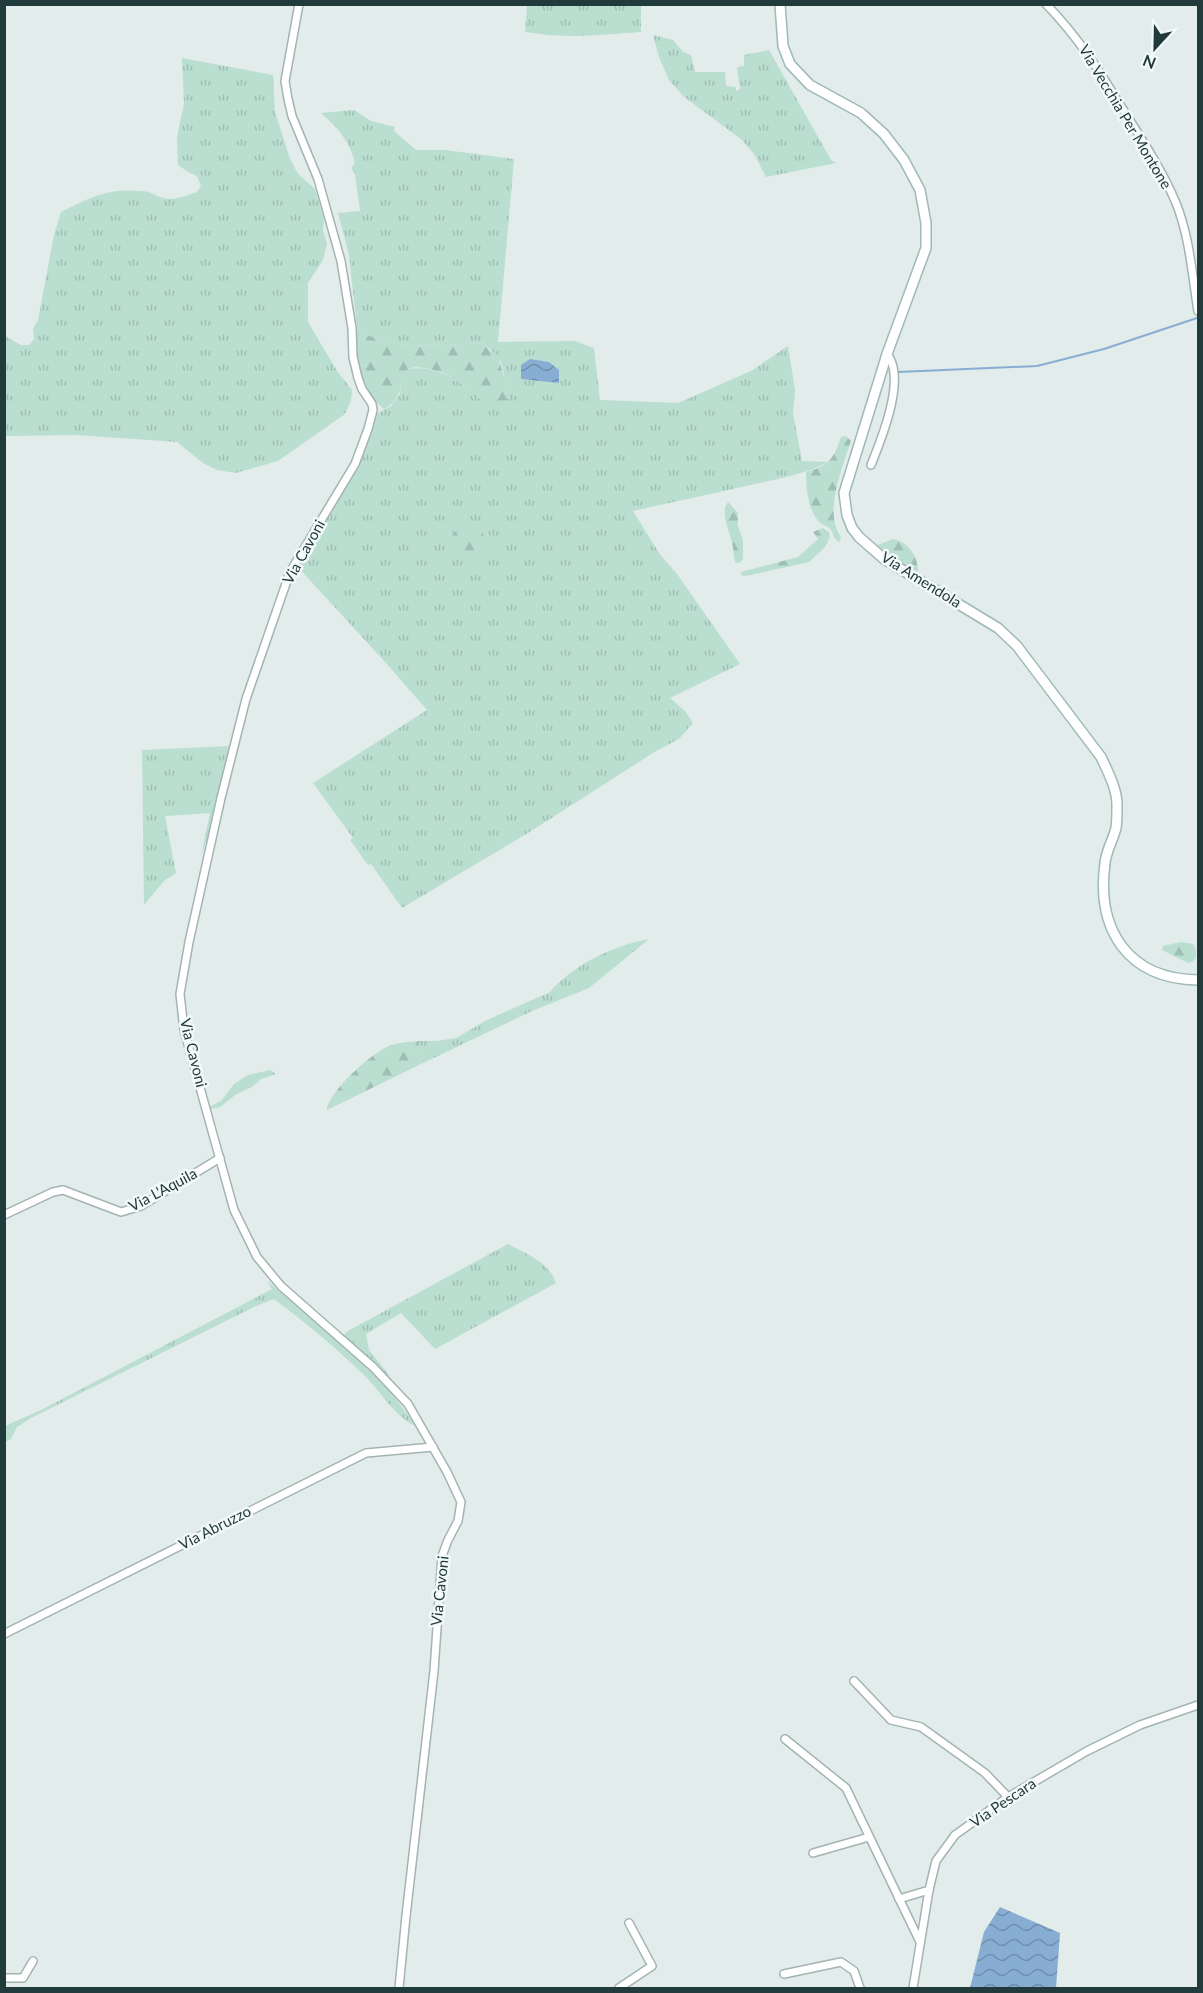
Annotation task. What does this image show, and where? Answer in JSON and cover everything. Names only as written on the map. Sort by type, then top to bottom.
[{"type":"main road","name":"Via Amendola","points":[[780,4],[783,46],[790,64],[810,85],[861,113],[884,134],[904,160],[920,190],[926,223],[927,248],[887,354],[844,493],[844,504],[852,528],[884,559],[999,628],[1017,646],[1101,758],[1110,778],[1117,802],[1116,827],[1105,860],[1102,891],[1110,925],[1120,944],[1126,953],[1156,974],[1182,980],[1198,980]]},
{"type":"street","name":"Via Cavoni","points":[[299,4],[285,81],[288,99],[292,116],[318,179],[341,261],[356,367],[362,388],[373,410],[369,429],[355,464],[290,572],[271,624],[238,724],[189,942],[180,994],[184,1029],[234,1210],[257,1257],[281,1286],[373,1367],[408,1404],[461,1503],[458,1521],[447,1540],[442,1557],[434,1671],[399,1989]]},
{"type":"street","name":"Via Vecchia Per Montone","points":[[1046,4],[1077,38],[1100,73],[1148,148],[1176,203],[1189,247],[1198,311]]},
{"type":"street","points":[[871,465],[888,423],[891,408],[895,372],[887,354]]},
{"type":"street","name":"Via L'Aquila","points":[[4,1215],[53,1192],[63,1190],[121,1212],[141,1206],[220,1158]]},
{"type":"street","name":"Via Abruzzo","points":[[4,1634],[366,1453],[433,1447]]},
{"type":"street","points":[[854,1681],[891,1720],[921,1727],[984,1773],[1008,1797]]},
{"type":"street","name":"Via Pescara","points":[[913,1989],[936,1861],[955,1835],[1008,1797],[1088,1751],[1131,1729],[1198,1705]]},
{"type":"street","points":[[785,1738],[846,1788],[920,1942]]},
{"type":"street","points":[[813,1853],[869,1837]]},
{"type":"street","points":[[899,1899],[929,1890]]},
{"type":"street","points":[[619,1989],[652,1966],[630,1923]]},
{"type":"street","points":[[4,1978],[23,1978],[33,1961]]},
{"type":"street","points":[[784,1974],[841,1962],[849,1965],[854,1971],[860,1989]]},
{"type":"green space","points":[[527,5],[641,5],[641,32],[569,36],[525,32]]},
{"type":"green space","points":[[653,35],[673,40],[683,52],[691,55],[695,72],[725,72],[726,86],[736,87],[736,91],[740,89],[737,67],[744,66],[744,55],[769,50],[831,160],[836,163],[766,177],[754,154],[742,140],[683,96],[669,80]]},
{"type":"green space","points":[[182,58],[273,75],[275,112],[290,159],[298,174],[315,189],[324,219],[323,231],[327,244],[323,260],[308,283],[308,322],[337,371],[352,390],[351,400],[345,414],[278,461],[236,473],[217,470],[203,463],[177,442],[77,435],[6,436],[5,442],[5,336],[21,345],[29,345],[34,339],[33,329],[38,320],[54,235],[61,212],[109,192],[145,191],[174,199],[197,192],[201,186],[197,176],[178,165],[177,137],[184,104]]},
{"type":"green space","points":[[354,110],[371,121],[395,127],[394,131],[416,150],[445,150],[514,159],[498,342],[575,341],[594,348],[600,400],[678,403],[751,371],[788,346],[795,390],[793,413],[802,461],[828,462],[787,477],[633,511],[659,553],[677,574],[740,664],[670,698],[685,711],[693,723],[679,739],[402,908],[371,864],[368,865],[350,840],[353,838],[313,783],[427,710],[295,564],[345,487],[373,416],[391,406],[400,394],[403,373],[408,369],[418,368],[447,375],[480,399],[510,385],[501,362],[484,343],[401,344],[370,337],[357,329],[349,255],[338,213],[360,211],[355,174],[351,168],[355,163],[342,135],[321,113]]},
{"type":"green space","points":[[357,329],[370,337],[402,344],[484,343],[488,349],[498,355],[503,374],[511,387],[510,397],[502,404],[488,403],[441,372],[412,368],[406,371],[394,402],[384,409],[370,394],[359,372],[354,348]]},
{"type":"green space","points":[[846,436],[851,441],[834,503],[836,527],[841,537],[839,542],[830,529],[819,522],[812,511],[807,491],[806,472],[829,461],[841,437]]},
{"type":"green space","points":[[728,502],[738,513],[738,526],[743,541],[743,559],[739,563],[736,563],[734,559],[725,517],[725,507]]},
{"type":"green space","points":[[470,524],[483,532],[484,546],[474,556],[466,559],[455,558],[451,546],[452,536],[459,529]]},
{"type":"green space","points":[[823,528],[829,532],[830,537],[825,547],[809,562],[746,576],[741,575],[741,572],[798,557],[818,539],[813,532]]},
{"type":"green space","points":[[893,539],[904,543],[912,552],[917,562],[918,574],[876,548]]},
{"type":"green space","points":[[231,746],[215,816],[201,856],[210,813],[165,816],[176,873],[164,881],[144,905],[142,750]]},
{"type":"green space","points":[[649,939],[589,988],[532,1011],[421,1064],[415,1051],[420,1041],[456,1038],[487,1020],[550,992],[582,965],[608,951]]},
{"type":"green space","points":[[1181,942],[1193,944],[1196,956],[1192,962],[1188,963],[1162,950],[1163,946]]},
{"type":"green space","points":[[420,1041],[415,1051],[421,1064],[327,1110],[329,1102],[343,1083],[374,1055],[395,1044]]},
{"type":"green space","points":[[270,1070],[276,1074],[261,1079],[220,1107],[208,1110],[221,1101],[234,1084],[248,1075]]},
{"type":"green space","points":[[508,1244],[530,1255],[543,1265],[549,1270],[556,1283],[435,1349],[401,1313],[366,1334],[369,1350],[389,1375],[385,1377],[343,1337],[346,1332]]},
{"type":"green space","points":[[267,1281],[367,1366],[401,1405],[415,1426],[400,1415],[342,1354],[274,1299],[31,1418],[17,1427],[11,1439],[5,1442],[5,1426],[43,1409],[272,1289]]},
{"type":"water","points":[[530,359],[549,362],[559,370],[559,383],[521,379],[521,365]]},
{"type":"water","points":[[1000,1907],[1060,1933],[1056,1988],[970,1988],[984,1932]]},
{"type":"waterway","points":[[898,372],[1037,366],[1104,349],[1197,318]]}]
